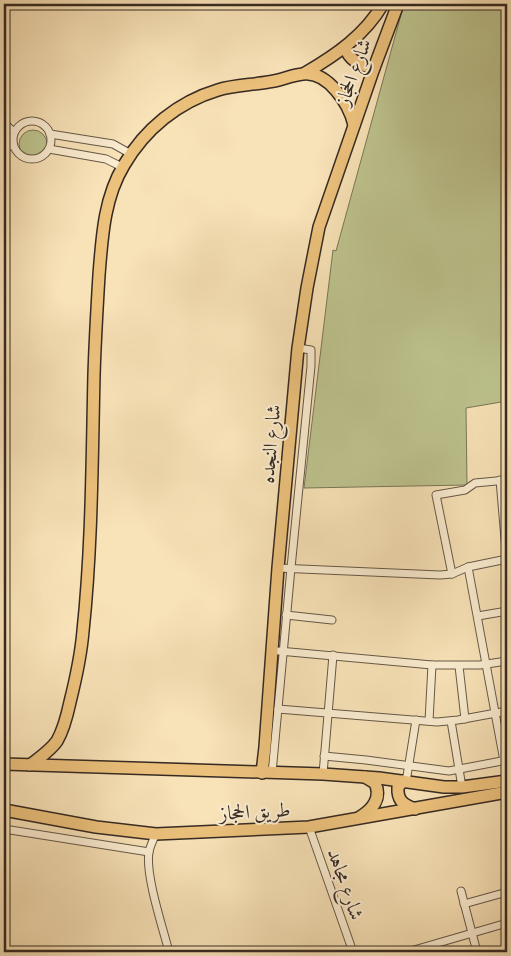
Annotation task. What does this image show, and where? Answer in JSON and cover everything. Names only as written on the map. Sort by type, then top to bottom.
[{"type":"main road","name":"شارع الحجاز","points":[[30,765],[45,754],[56,742],[64,728],[80,662],[88,580],[96,326],[101,254],[105,215],[112,189],[122,167],[130,154],[161,120],[191,100],[220,89],[275,81],[305,73],[345,47],[362,32],[383,4]]},
{"type":"main road","name":"شارع الحجاز","points":[[354,125],[398,4]]},
{"type":"main road","points":[[345,47],[349,55],[356,62],[374,68]]},
{"type":"main road","points":[[305,73],[326,82],[338,92],[350,111],[354,125]]},
{"type":"main road","name":"شارع النجده","points":[[267,773],[266,743],[271,650],[298,348],[319,227],[354,125]]},
{"type":"main road","name":"طريق الحجاز","points":[[4,764],[364,776],[404,782],[462,787],[507,781]]},
{"type":"main road","points":[[357,819],[371,810],[378,796],[375,783],[364,776]]},
{"type":"main road","points":[[404,782],[398,787],[400,800],[405,805],[415,809]]},
{"type":"main road","name":"طريق الحجاز","points":[[4,810],[96,827],[156,834],[309,826],[507,792]]},
{"type":"street","points":[[30,121],[42,124],[50,134],[49,149],[40,158],[33,160],[20,156],[13,145],[14,132],[18,127],[30,121]]},
{"type":"street","points":[[4,123],[14,132]]},
{"type":"street","points":[[50,134],[113,144],[130,154]]},
{"type":"street","points":[[4,148],[13,145]]},
{"type":"street","points":[[49,149],[106,159],[122,167]]},
{"type":"street","points":[[267,773],[278,709],[290,568],[312,366],[311,350],[298,348]]},
{"type":"street","points":[[278,568],[440,575],[452,574],[468,566],[507,561],[504,480],[474,483],[465,490],[436,495],[452,574]]},
{"type":"street","points":[[324,756],[446,771],[506,761],[495,713],[468,566]]},
{"type":"street","points":[[478,616],[507,611]]},
{"type":"street","points":[[286,615],[332,620]]},
{"type":"street","points":[[271,650],[459,666],[486,665],[507,661]]},
{"type":"street","points":[[323,774],[333,655]]},
{"type":"street","points":[[429,722],[432,664]]},
{"type":"street","points":[[459,666],[465,719]]},
{"type":"street","points":[[278,709],[429,722],[451,721],[507,711]]},
{"type":"street","points":[[404,782],[416,720]]},
{"type":"street","points":[[451,721],[462,787]]},
{"type":"street","name":"شارع مجاهد","points":[[309,826],[353,952]]},
{"type":"street","points":[[4,829],[149,852]]},
{"type":"street","points":[[156,834],[149,852],[148,862],[153,891],[169,952]]},
{"type":"street","points":[[461,891],[476,952]]},
{"type":"street","points":[[464,904],[507,892]]},
{"type":"street","points":[[407,952],[507,923]]},
{"type":"green space","points":[[404,4],[507,4],[507,401],[466,408],[467,485],[304,488],[333,250],[336,251]]},
{"type":"green space","points":[[33,130],[43,134],[47,144],[43,154],[33,158],[23,154],[19,144],[23,134]]}]
